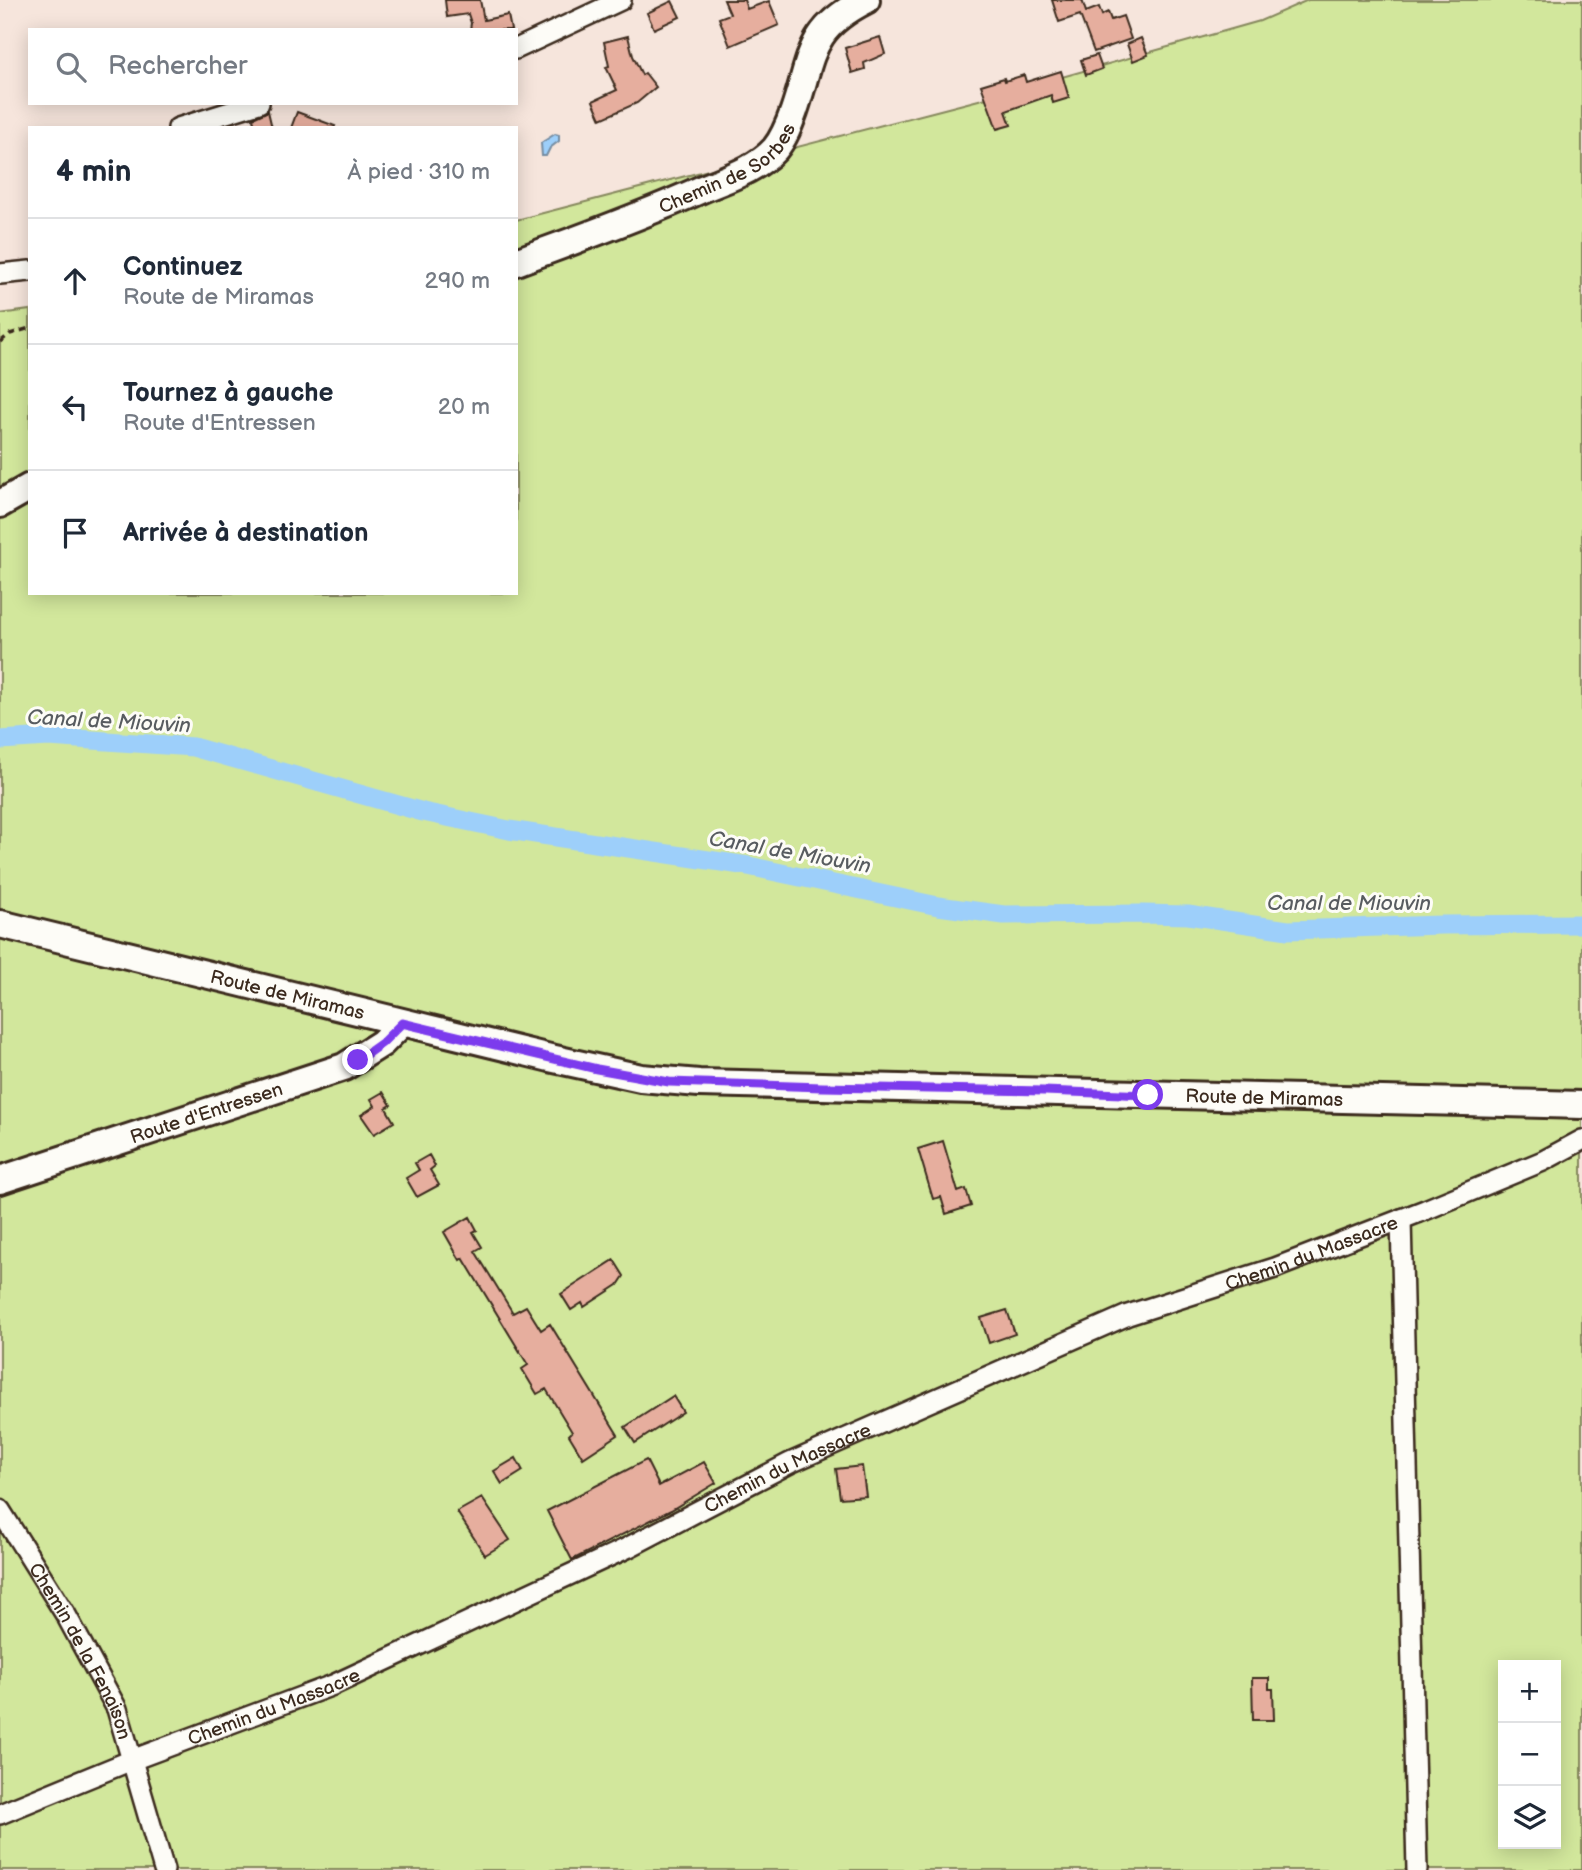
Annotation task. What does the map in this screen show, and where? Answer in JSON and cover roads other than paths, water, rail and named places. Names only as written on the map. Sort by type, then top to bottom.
[{"type":"main road","name":"Chemin de Sorbes","points":[[518,261],[642,216],[741,172],[765,158],[782,139],[789,125],[811,55],[820,36],[832,21],[866,0]]},
{"type":"main road","points":[[0,504],[28,488]]},
{"type":"main road","name":"Route de Miramas","points":[[0,924],[402,1023],[641,1078],[679,1082],[1582,1105]]},
{"type":"main road","name":"Route d'Entressen","points":[[0,1180],[344,1067],[382,1043],[402,1023]]},
{"type":"street","points":[[518,48],[621,0]]},
{"type":"street","points":[[184,126],[253,105]]},
{"type":"street","points":[[0,274],[28,271]]},
{"type":"street","name":"Chemin du Massacre","points":[[0,1814],[132,1760],[333,1685],[627,1548],[790,1463],[1128,1315],[1275,1268],[1543,1161],[1582,1140]]},
{"type":"street","points":[[1401,1219],[1417,1870]]},
{"type":"street","name":"Chemin de la Fenaison","points":[[0,1510],[66,1615],[117,1709],[164,1870]]},
{"type":"water","points":[[555,134],[559,135],[559,141],[550,148],[546,156],[542,156],[541,143]]},
{"type":"waterway","name":"Canal de Miouvin","points":[[0,740],[49,737],[193,747],[423,812],[509,830],[748,866],[938,906],[1004,915],[1188,915],[1288,930],[1582,924]]}]
